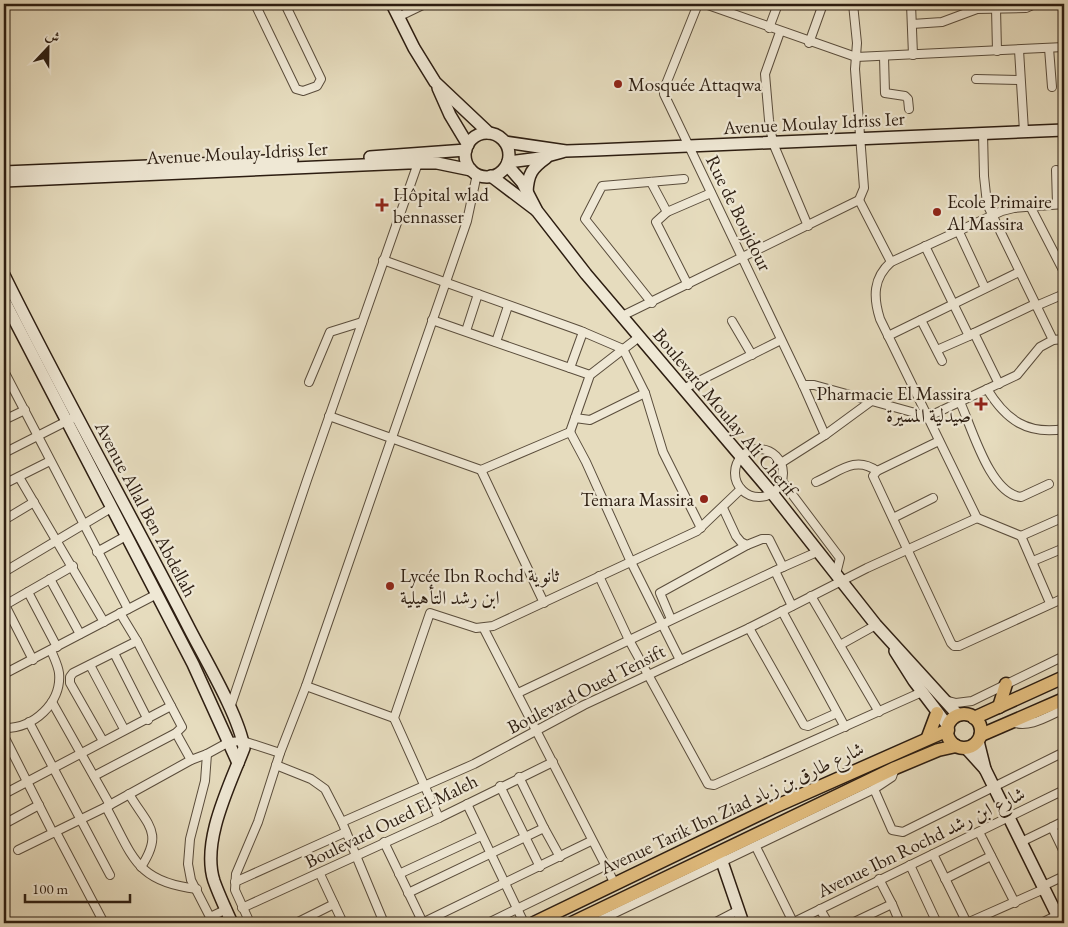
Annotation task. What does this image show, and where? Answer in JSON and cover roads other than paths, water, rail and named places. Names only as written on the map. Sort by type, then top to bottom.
[{"type":"main road","points":[[392,4],[414,48],[436,82],[450,115],[467,147],[466,160],[474,172],[491,176],[500,173],[507,163],[509,154],[504,142]]},
{"type":"main road","points":[[436,82],[489,134],[504,142],[566,150]]},
{"type":"main road","name":"Avenue Moulay Idriss Ier","points":[[566,150],[1064,130]]},
{"type":"main road","points":[[467,147],[475,137],[489,134]]},
{"type":"main road","name":"Avenue Moulay Idriss Ier","points":[[4,172],[344,158],[467,147]]},
{"type":"main road","points":[[507,163],[547,157],[566,150]]},
{"type":"main road","points":[[527,192],[531,170],[547,157]]},
{"type":"main road","name":"Avenue Moulay Idriss Ier","points":[[4,180],[418,163],[451,165],[474,172]]},
{"type":"main road","name":"Boulevard Moulay Ali Cherif","points":[[507,163],[527,192],[537,211],[639,337],[772,493],[876,625],[958,715]]},
{"type":"main road","name":"Boulevard Moulay Ali Cherif","points":[[491,176],[537,211]]},
{"type":"main road","name":"Avenue Allal Ben Abdellah","points":[[4,275],[72,419],[111,508],[194,664],[238,763]]},
{"type":"main road","name":"Avenue Allal Ben Abdellah","points":[[4,300],[8,318],[72,419],[230,708],[243,741]]},
{"type":"main road","name":"Boulevard Moulay Ali Cherif","points":[[886,636],[948,728]]},
{"type":"main road","points":[[974,718],[1064,678]]},
{"type":"main road","points":[[1000,707],[1006,684]]},
{"type":"main road","name":"Avenue Tarik Ibn Ziad شارع طارق بن زياد","points":[[572,923],[721,858],[895,768],[938,750],[964,749],[973,746],[979,738],[1064,699]]},
{"type":"main road","points":[[928,737],[937,713]]},
{"type":"main road","points":[[958,715],[969,715],[980,726],[979,738],[985,769],[1043,887],[1061,917]]},
{"type":"main road","name":"Avenue Tarik Ibn Ziad شارع طارق بن زياد","points":[[534,923],[772,808],[948,728],[958,715]]},
{"type":"main road","points":[[948,728],[949,738],[985,769]]},
{"type":"main road","points":[[232,923],[214,882],[211,849],[214,831],[244,748],[243,741]]},
{"type":"main road","points":[[721,858],[743,923]]},
{"type":"street","points":[[255,4],[296,89],[303,91],[317,86],[320,79],[285,4]]},
{"type":"street","points":[[398,17],[425,4]]},
{"type":"street","name":"Rue de Boujdour","points":[[698,4],[663,91],[825,435]]},
{"type":"street","points":[[705,4],[780,32],[856,57],[1064,47]]},
{"type":"street","points":[[770,28],[778,4]]},
{"type":"street","points":[[809,42],[822,4]]},
{"type":"street","points":[[622,316],[652,303],[859,200],[864,188],[853,4]]},
{"type":"street","points":[[911,4],[913,55]]},
{"type":"street","points":[[964,4],[965,13]]},
{"type":"street","points":[[912,24],[942,22],[977,9],[1026,8],[1035,4]]},
{"type":"street","points":[[996,8],[997,51]]},
{"type":"street","points":[[780,32],[765,79],[773,143],[808,226]]},
{"type":"street","points":[[1049,48],[1052,88]]},
{"type":"street","points":[[1019,50],[1024,131]]},
{"type":"street","points":[[884,57],[885,93],[905,96],[908,99],[908,109]]},
{"type":"street","points":[[976,79],[1020,80]]},
{"type":"street","points":[[983,133],[987,204],[1053,340]]},
{"type":"street","points":[[230,708],[329,416],[418,163]]},
{"type":"street","points":[[1050,603],[1021,536],[976,518],[880,319],[874,295],[881,273],[891,262],[991,215],[1014,208],[1061,204],[1056,170]]},
{"type":"street","points":[[250,923],[235,890],[235,882],[258,822],[280,752],[306,686],[467,221],[474,172]]},
{"type":"street","points":[[652,303],[585,219],[602,186],[684,179]]},
{"type":"street","points":[[651,182],[667,212]]},
{"type":"street","points":[[688,285],[656,225],[656,220],[667,212],[711,193]]},
{"type":"street","points":[[859,200],[891,262]]},
{"type":"street","points":[[1030,206],[1064,272]]},
{"type":"street","points":[[958,230],[985,288]]},
{"type":"street","points":[[925,246],[953,304],[972,334],[999,384]]},
{"type":"street","points":[[383,260],[583,332],[623,349],[645,393],[663,452],[701,528]]},
{"type":"street","points":[[888,336],[1019,272]]},
{"type":"street","points":[[466,331],[478,294]]},
{"type":"street","points":[[937,350],[1064,294]]},
{"type":"street","points":[[496,342],[508,306]]},
{"type":"street","points":[[432,320],[590,375]]},
{"type":"street","points":[[921,320],[942,361]]},
{"type":"street","points":[[732,321],[752,355]]},
{"type":"street","points":[[309,382],[330,332],[362,322]]},
{"type":"street","points":[[570,368],[583,332]]},
{"type":"street","points":[[329,416],[481,470],[570,432],[590,375],[639,337]]},
{"type":"street","points":[[803,385],[820,387],[870,402],[927,414],[936,413],[1021,372],[1040,347],[1053,340],[1064,339]]},
{"type":"street","points":[[683,389],[781,340]]},
{"type":"street","points":[[4,371],[82,524],[128,608]]},
{"type":"street","points":[[987,390],[1001,410],[1018,424],[1043,430],[1064,429]]},
{"type":"street","points":[[575,418],[590,420],[645,393]]},
{"type":"street","points":[[781,463],[825,435],[870,402]]},
{"type":"street","points":[[960,402],[996,480],[1006,491],[1021,497],[1049,484]]},
{"type":"street","points":[[4,420],[25,410]]},
{"type":"street","points":[[4,453],[72,419]]},
{"type":"street","points":[[570,432],[586,462],[631,562],[680,660]]},
{"type":"street","points":[[939,441],[877,471],[874,478],[954,646],[959,646],[1064,598]]},
{"type":"street","points":[[761,448],[775,454],[781,463],[784,474],[782,482],[772,493],[756,496],[742,489],[735,473],[741,457],[753,449],[761,448]]},
{"type":"street","points":[[4,484],[50,461]]},
{"type":"street","points":[[816,482],[858,463],[866,464],[877,471]]},
{"type":"street","points":[[481,470],[544,603]]},
{"type":"street","points":[[19,477],[73,566],[104,622]]},
{"type":"street","points":[[782,482],[840,558],[839,577]]},
{"type":"street","points":[[439,818],[394,718],[430,613],[484,629],[674,543],[701,528],[742,489]]},
{"type":"street","points":[[893,518],[933,498]]},
{"type":"street","points":[[4,520],[34,502]]},
{"type":"street","points":[[4,572],[56,539],[111,508]]},
{"type":"street","points":[[723,508],[736,536],[747,545]]},
{"type":"street","name":"Boulevard Oued Tensift","points":[[342,822],[425,786],[537,731],[584,704],[749,628],[811,596],[839,577],[908,549],[976,518]]},
{"type":"street","points":[[1021,536],[1064,518]]},
{"type":"street","points":[[98,552],[126,536]]},
{"type":"street","points":[[671,619],[660,593],[762,538],[769,540],[783,567]]},
{"type":"street","points":[[1033,561],[1064,548]]},
{"type":"street","points":[[518,693],[671,619],[817,552]]},
{"type":"street","points":[[33,660],[4,604],[73,566]]},
{"type":"street","points":[[775,571],[792,606]]},
{"type":"street","points":[[599,576],[629,640],[708,784],[714,785],[922,692]]},
{"type":"street","points":[[50,579],[80,634]]},
{"type":"street","points":[[4,728],[29,722],[45,711],[58,690],[59,674],[54,649],[28,592]]},
{"type":"street","points":[[4,672],[33,660],[157,594]]},
{"type":"street","points":[[811,596],[879,712]]},
{"type":"street","points":[[782,611],[845,727]]},
{"type":"street","points":[[94,776],[181,730],[181,725],[137,641],[120,613]]},
{"type":"street","points":[[840,645],[876,625]]},
{"type":"street","points":[[749,628],[804,725],[808,726],[837,713]]},
{"type":"street","points":[[484,629],[604,866],[615,884]]},
{"type":"street","points":[[103,741],[69,680],[73,674],[137,641]]},
{"type":"street","points":[[114,653],[148,720]]},
{"type":"street","points":[[944,700],[956,703],[967,702],[1064,656]]},
{"type":"street","points":[[90,665],[124,729]]},
{"type":"street","points":[[306,686],[394,718]]},
{"type":"street","points":[[52,702],[94,776],[141,867],[155,879],[197,889]]},
{"type":"street","points":[[4,792],[54,770],[124,729],[148,720],[171,706]]},
{"type":"street","points":[[1012,722],[1019,725],[1028,724],[1064,709]]},
{"type":"street","points":[[29,722],[110,875]]},
{"type":"street","points":[[176,733],[191,760]]},
{"type":"street","points":[[4,736],[39,805],[104,923]]},
{"type":"street","points":[[18,850],[81,820],[191,760],[229,742],[243,741],[280,752]]},
{"type":"street","points":[[874,789],[892,830],[899,833],[1064,752]]},
{"type":"street","points":[[207,754],[205,781],[190,839],[188,857],[192,880],[210,917],[226,909]]},
{"type":"street","name":"Boulevard Oued El-Maleh","points":[[242,908],[320,874],[553,762]]},
{"type":"street","points":[[276,765],[320,784],[325,789],[342,822],[384,923]]},
{"type":"street","points":[[594,923],[721,858],[756,847],[874,789],[892,777],[895,768]]},
{"type":"street","points":[[520,777],[560,857]]},
{"type":"street","points":[[500,786],[540,867]]},
{"type":"street","name":"Avenue Ibn Rochd شارع ابن رشد","points":[[796,922],[880,879],[1063,793]]},
{"type":"street","points":[[129,794],[153,836],[151,852],[141,867]]},
{"type":"street","points":[[467,804],[488,852],[524,923]]},
{"type":"street","points":[[4,824],[39,805]]},
{"type":"street","points":[[1021,842],[1064,821]]},
{"type":"street","points":[[1052,827],[1064,852]]},
{"type":"street","points":[[408,893],[488,852],[544,828]]},
{"type":"street","points":[[235,882],[346,832]]},
{"type":"street","points":[[979,832],[1015,903]]},
{"type":"street","points":[[399,874],[481,836]]},
{"type":"street","points":[[384,842],[422,923],[592,841]]},
{"type":"street","points":[[756,847],[796,922]]},
{"type":"street","points":[[933,854],[967,923],[976,922],[1064,876]]},
{"type":"street","points":[[945,879],[991,856]]},
{"type":"street","points":[[910,865],[937,923]]},
{"type":"street","points":[[488,923],[604,866]]},
{"type":"street","points":[[320,874],[343,923]]},
{"type":"street","points":[[880,879],[900,923]]},
{"type":"street","points":[[296,923],[334,904]]},
{"type":"street","points":[[852,923],[892,904]]},
{"type":"street","points":[[820,909],[828,923]]},
{"type":"street","points":[[714,923],[739,910]]},
{"type":"street","points":[[1041,923],[1061,917]]},
{"type":"place","name":"Mosquée Attaqwa","points":[[618,84]]},
{"type":"place","name":"Hôpital wlad bennasser","points":[[382,205]]},
{"type":"place","name":"Ecole Primaire Al Massira","points":[[937,212]]},
{"type":"place","name":"Pharmacie El Massira صيدلية المسيرة","points":[[981,404]]},
{"type":"place","name":"Temara Massira","points":[[704,499]]},
{"type":"place","name":"Lycée Ibn Rochd ثانوية ابن رشد التأهيلية","points":[[390,586]]}]
